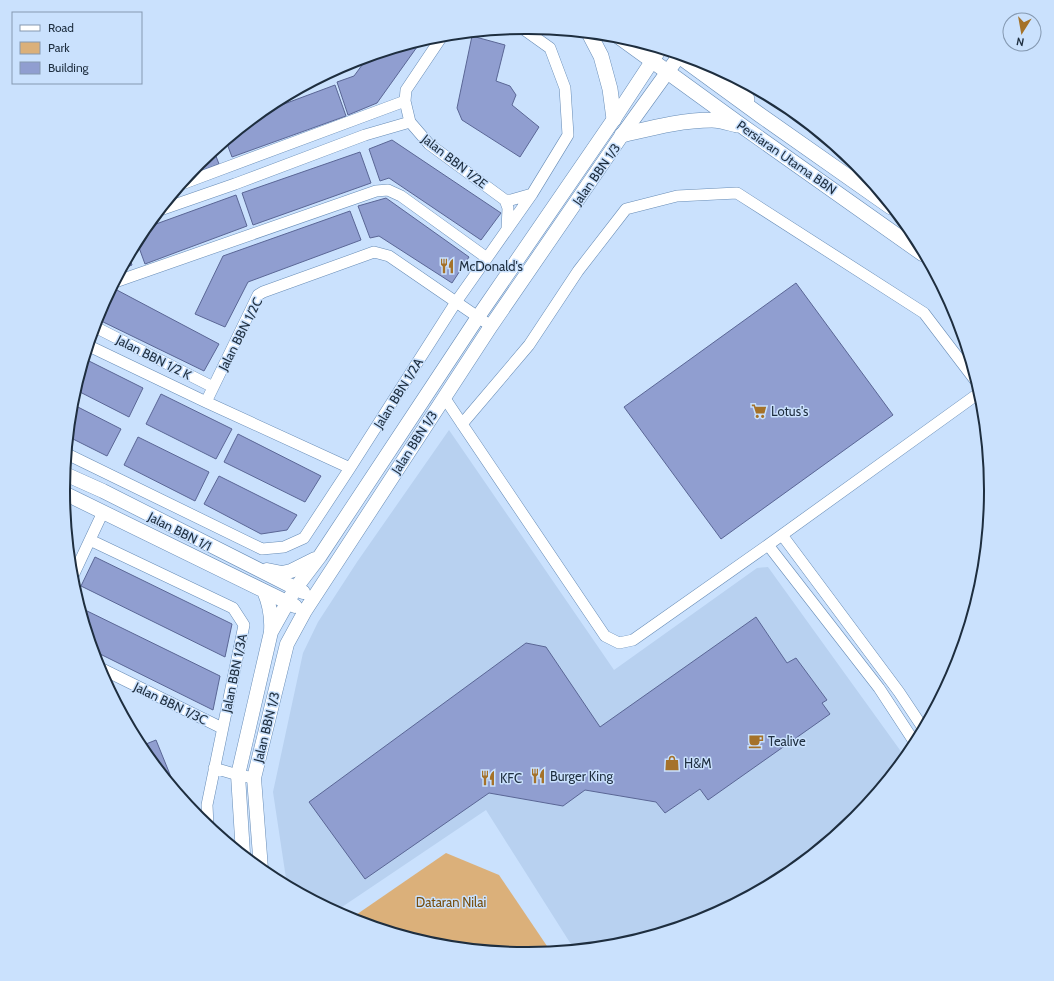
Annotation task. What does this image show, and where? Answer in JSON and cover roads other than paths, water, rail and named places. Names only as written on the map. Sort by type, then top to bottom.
[{"type":"main road","points":[[592,39],[601,56],[610,90],[614,119]]},
{"type":"main road","name":"Persiaran Utama BBN","points":[[656,55],[667,72],[913,247]]},
{"type":"main road","name":"Persiaran Utama BBN","points":[[691,65],[760,115],[873,193]]},
{"type":"main road","points":[[734,84],[760,115]]},
{"type":"main road","points":[[622,135],[679,122],[692,121],[714,120],[742,126]]},
{"type":"street","name":"Jalan BBN 1/2A","points":[[71,456],[262,549],[284,547],[304,538],[456,302],[532,194],[568,135],[565,88],[550,48],[531,34]]},
{"type":"street","points":[[193,180],[405,101],[406,90],[438,43]]},
{"type":"street","name":"Jalan BBN 1/3","points":[[243,848],[238,775],[271,632],[295,589],[320,556],[404,427],[656,55]]},
{"type":"street","name":"Jalan BBN 1/3","points":[[260,861],[254,778],[286,644],[305,610],[490,326],[676,59]]},
{"type":"street","name":"Jalan BBN 1/2E","points":[[405,101],[410,122],[429,144],[505,200]]},
{"type":"street","points":[[170,206],[235,184],[365,135],[410,122]]},
{"type":"street","points":[[123,279],[382,190],[388,190],[400,196],[487,258]]},
{"type":"street","points":[[462,424],[529,345],[578,271],[626,209],[677,196],[737,193],[924,313],[967,370]]},
{"type":"street","points":[[506,231],[508,208],[505,200],[512,200],[532,194]]},
{"type":"street","name":"Jalan BBN 1/2C","points":[[206,402],[258,295],[374,252],[389,256],[490,326]]},
{"type":"street","name":"Jalan BBN 1/2 K","points":[[100,330],[213,387]]},
{"type":"street","name":"Jalan BBN 1/2 K","points":[[94,348],[206,402]]},
{"type":"street","points":[[404,427],[413,421],[423,411],[432,398],[439,395],[444,397],[605,636],[619,643],[633,640],[974,397]]},
{"type":"street","points":[[206,402],[350,468]]},
{"type":"street","points":[[103,491],[111,474]]},
{"type":"street","name":"Jalan BBN 1/1","points":[[70,476],[103,491],[314,598]]},
{"type":"street","name":"Jalan BBN 1/1","points":[[70,496],[305,610]]},
{"type":"street","points":[[77,568],[103,512]]},
{"type":"street","points":[[782,535],[899,692],[920,723]]},
{"type":"street","name":"Jalan BBN 1/3A","points":[[90,540],[233,608],[244,625],[214,768],[207,805],[208,816]]},
{"type":"street","points":[[768,545],[879,688],[911,737]]},
{"type":"street","points":[[255,568],[282,573],[300,567],[320,556]]},
{"type":"street","points":[[264,591],[269,602],[271,632]]},
{"type":"street","name":"Jalan BBN 1/3C","points":[[108,672],[222,728]]},
{"type":"street","points":[[214,768],[254,778]]},
{"type":"place","name":"McDonald's","points":[[447,266]]},
{"type":"place","name":"Lotus's","points":[[759,411]]},
{"type":"place","name":"Tealive","points":[[756,741]]},
{"type":"place","name":"H&M","points":[[672,763]]},
{"type":"place","name":"Burger King","points":[[538,776]]},
{"type":"place","name":"KFC","points":[[488,778]]},
{"type":"park label","name":"Dataran Nilai","points":[[451,902]]}]
